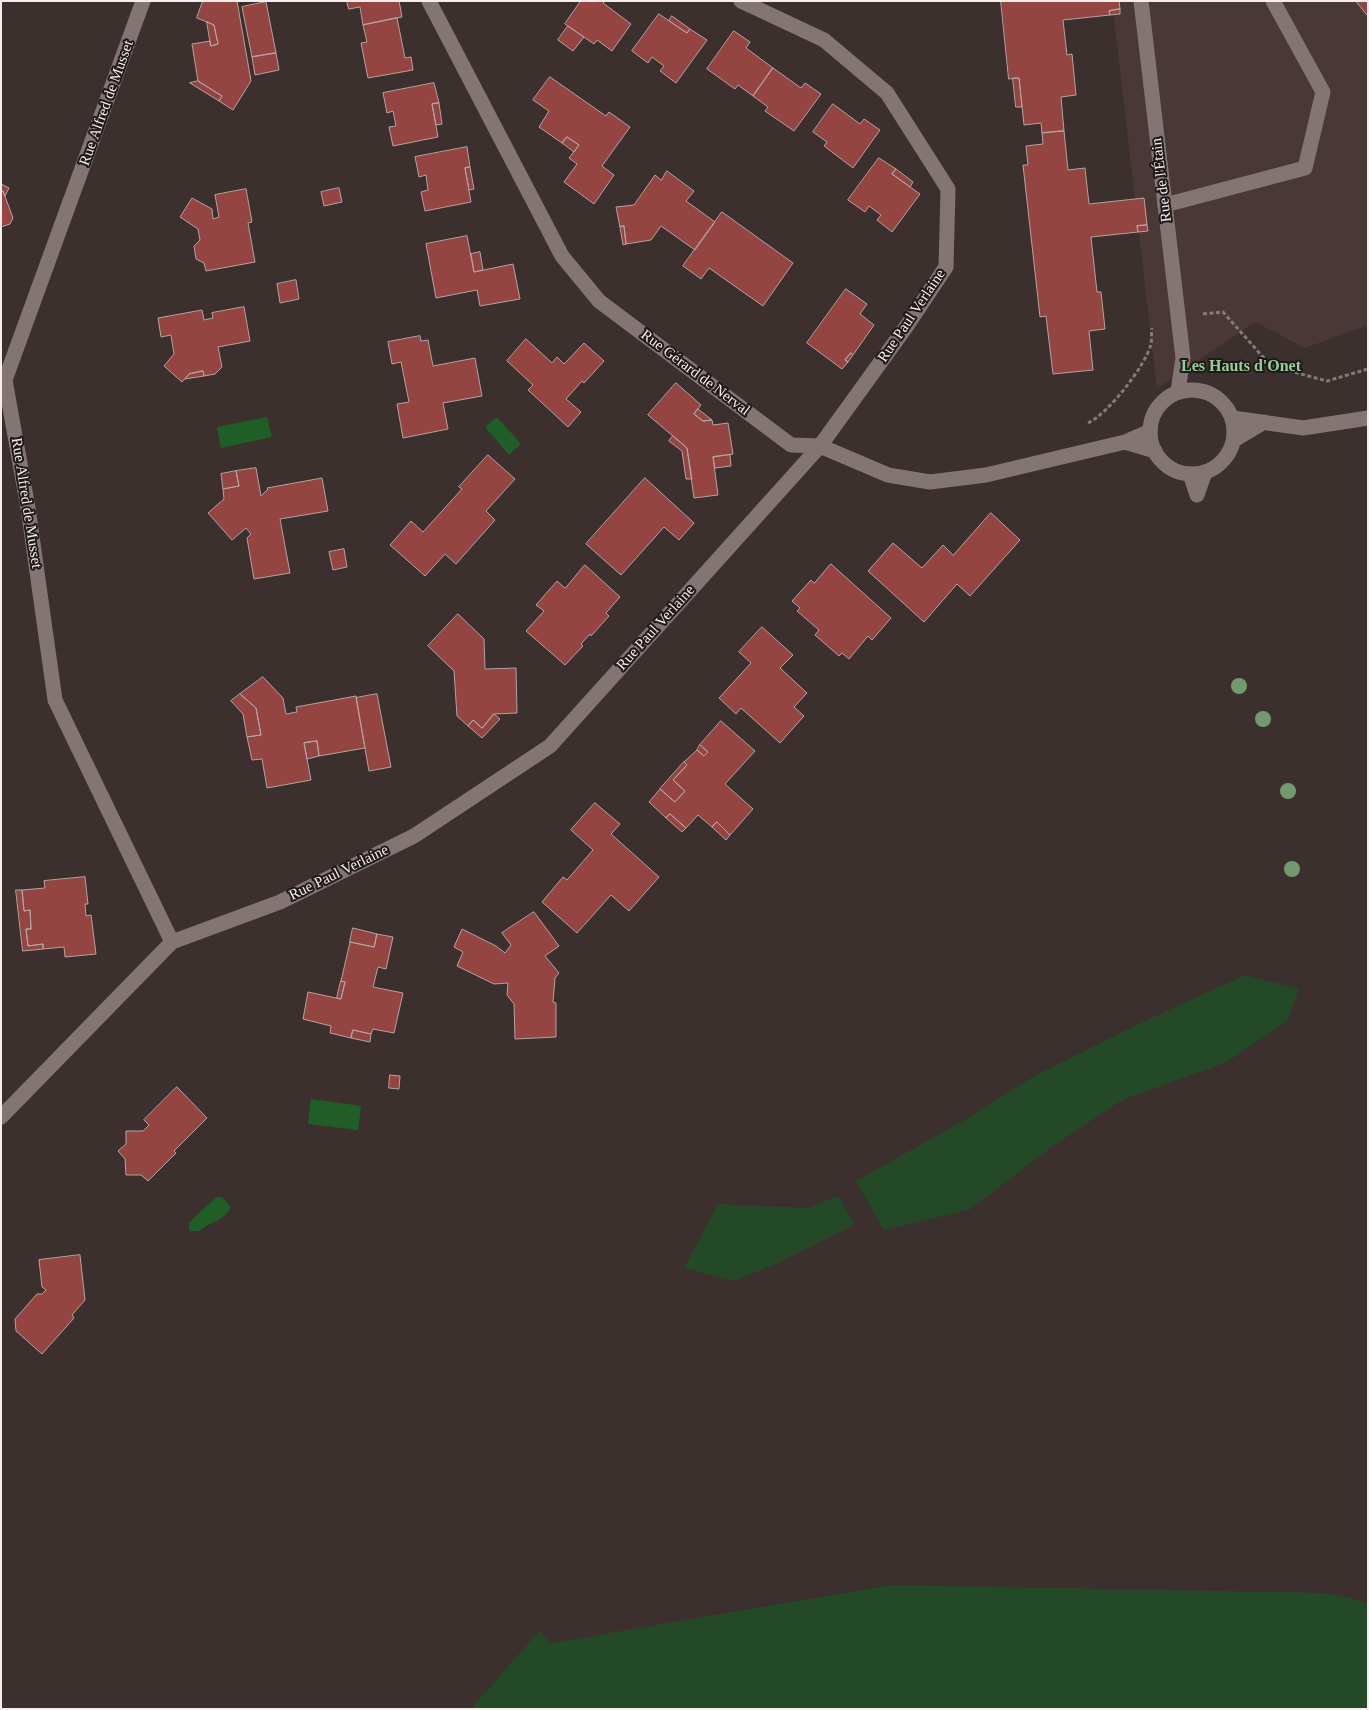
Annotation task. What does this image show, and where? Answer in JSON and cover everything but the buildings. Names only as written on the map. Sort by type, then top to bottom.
[{"type":"street","name":"Rue Alfred de Musset","points":[[143,1],[3,381],[28,508],[55,700],[172,942]]},
{"type":"street","name":"Rue Gérard de Nerval","points":[[429,1],[562,256],[599,301],[791,445],[820,446],[888,475],[930,482],[986,475],[1076,452],[1125,442],[1150,431]]},
{"type":"street","name":"Rue Paul Verlaine","points":[[1,1117],[172,942],[280,902],[414,836],[550,746],[820,446],[906,328],[946,267],[948,189],[887,92],[824,40],[741,1]]},
{"type":"street","name":"Rue de l'Étain","points":[[1141,1],[1183,358],[1178,391]]},
{"type":"street","points":[[1165,205],[1304,168],[1323,92],[1273,1]]},
{"type":"street","name":"Rue de l'Étain","points":[[1183,358],[1197,389]]},
{"type":"street","points":[[1197,389],[1219,398],[1227,407],[1233,418],[1234,440],[1228,454],[1218,466],[1198,473],[1176,471],[1163,463],[1155,451],[1150,431],[1153,414],[1164,400],[1178,391],[1197,389]]},
{"type":"street","points":[[1233,418],[1303,428],[1368,418]]},
{"type":"street","points":[[1234,440],[1264,422]]},
{"type":"street","name":"Rue Gérard de Nerval","points":[[1125,442],[1155,451]]},
{"type":"path","points":[[1178,317],[1224,312],[1271,366],[1327,381],[1368,369]]},
{"type":"path","points":[[1076,452],[1070,430],[1093,421],[1111,406],[1139,369],[1150,344],[1152,326]]},
{"type":"shaded area","points":[[1112,1],[1368,1],[1368,325],[1305,348],[1255,322],[1157,388]]},
{"type":"shaded area","points":[[267,417],[272,437],[221,448],[217,427]]},
{"type":"shaded area","points":[[497,417],[521,444],[509,455],[485,427]]},
{"type":"shaded area","points":[[1245,975],[1299,989],[1287,1021],[1227,1062],[1122,1100],[1053,1146],[969,1210],[884,1230],[856,1181],[963,1121],[1036,1075],[1128,1029]]},
{"type":"shaded area","points":[[311,1099],[361,1106],[358,1130],[308,1124]]},
{"type":"shaded area","points":[[839,1196],[854,1225],[776,1264],[733,1281],[684,1268],[718,1204],[807,1208]]},
{"type":"shaded area","points":[[216,1197],[222,1197],[230,1206],[229,1210],[222,1218],[199,1231],[191,1231],[189,1223]]},
{"type":"shaded area","points":[[892,1585],[1328,1593],[1368,1603],[1368,1709],[471,1709],[539,1631],[551,1643]]},
{"type":"district","name":"Les Hauts d'Onet","points":[[1241,367]]}]
